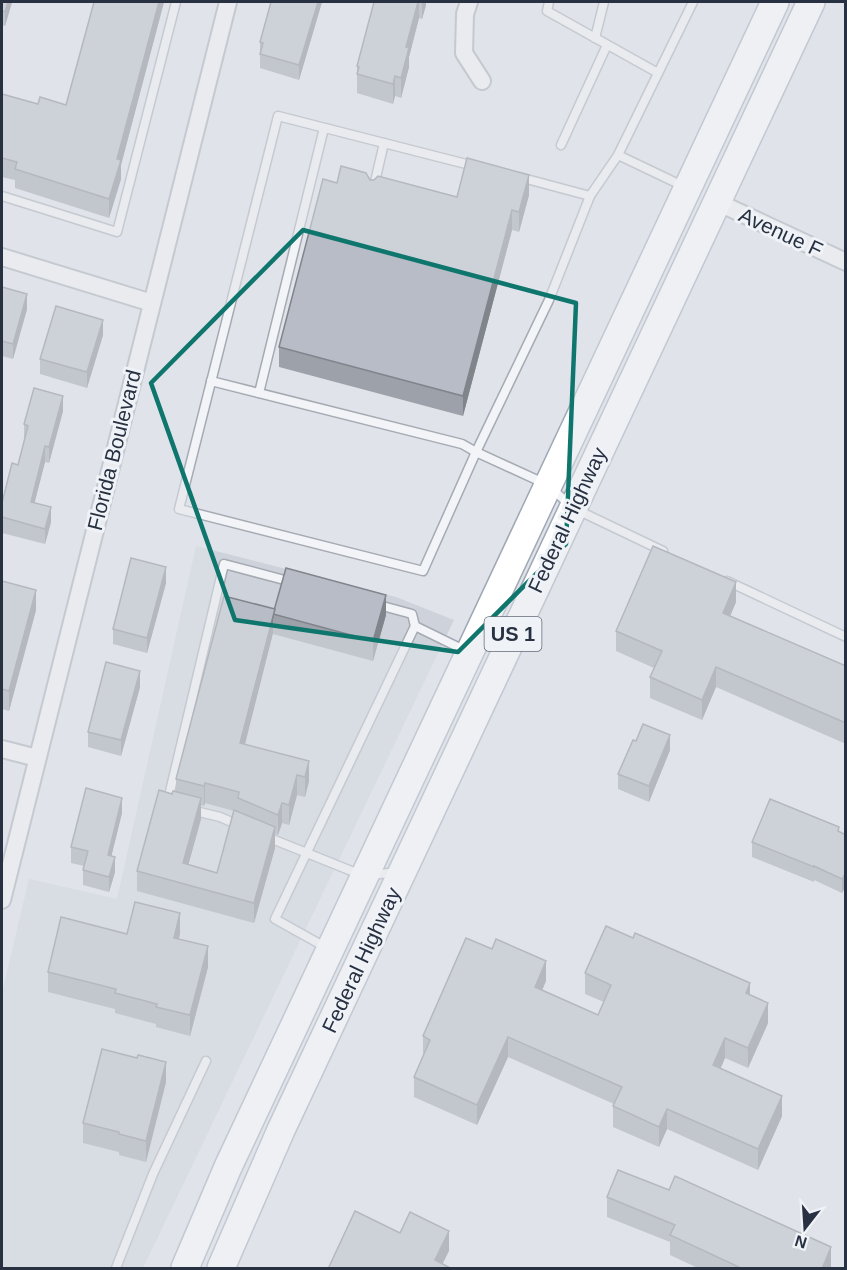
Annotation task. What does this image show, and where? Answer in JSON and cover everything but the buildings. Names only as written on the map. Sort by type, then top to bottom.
[{"type":"main road","name":"Federal Highway","points":[[185,1269],[228,1167],[775,2]]},
{"type":"main road","name":"Federal Highway","points":[[220,1269],[256,1183],[811,2]]},
{"type":"street","name":"Florida Boulevard","points":[[2,900],[228,2]]},
{"type":"street","points":[[469,2],[465,14],[464,53],[482,81]]},
{"type":"street","name":"Avenue F","points":[[717,202],[846,262]]},
{"type":"street","points":[[2,257],[152,303]]},
{"type":"street","points":[[2,749],[37,758]]},
{"type":"lane","points":[[2,196],[117,232],[176,2]]},
{"type":"lane","points":[[549,2],[547,12],[658,73]]},
{"type":"lane","points":[[595,38],[604,2]]},
{"type":"lane","points":[[484,168],[278,116],[179,509],[423,571],[476,452],[549,300],[590,196],[618,155],[693,2]]},
{"type":"lane","points":[[561,146],[607,45]]},
{"type":"lane","points":[[259,393],[324,128]]},
{"type":"lane","points":[[372,194],[384,143]]},
{"type":"lane","points":[[618,155],[687,188]]},
{"type":"lane","points":[[507,174],[590,196]]},
{"type":"lane","points":[[211,381],[462,444],[548,485],[573,508],[670,554]]},
{"type":"lane","points":[[252,831],[220,817],[166,804],[224,564],[301,585]]},
{"type":"lane","points":[[719,577],[846,637]]},
{"type":"lane","points":[[330,949],[275,919],[415,626],[412,614],[368,602]]},
{"type":"lane","points":[[415,626],[469,652]]},
{"type":"lane","points":[[262,835],[364,876],[402,871]]},
{"type":"lane","points":[[116,1269],[153,1174],[206,1061]]},
{"type":"highlighted area","points":[[303,230],[576,303],[566,544],[458,652],[235,620],[151,383]]},
{"type":"shaded area","points":[[196,546],[396,597],[454,620],[143,1268],[2,1268],[2,993],[29,879],[117,899]]}]
